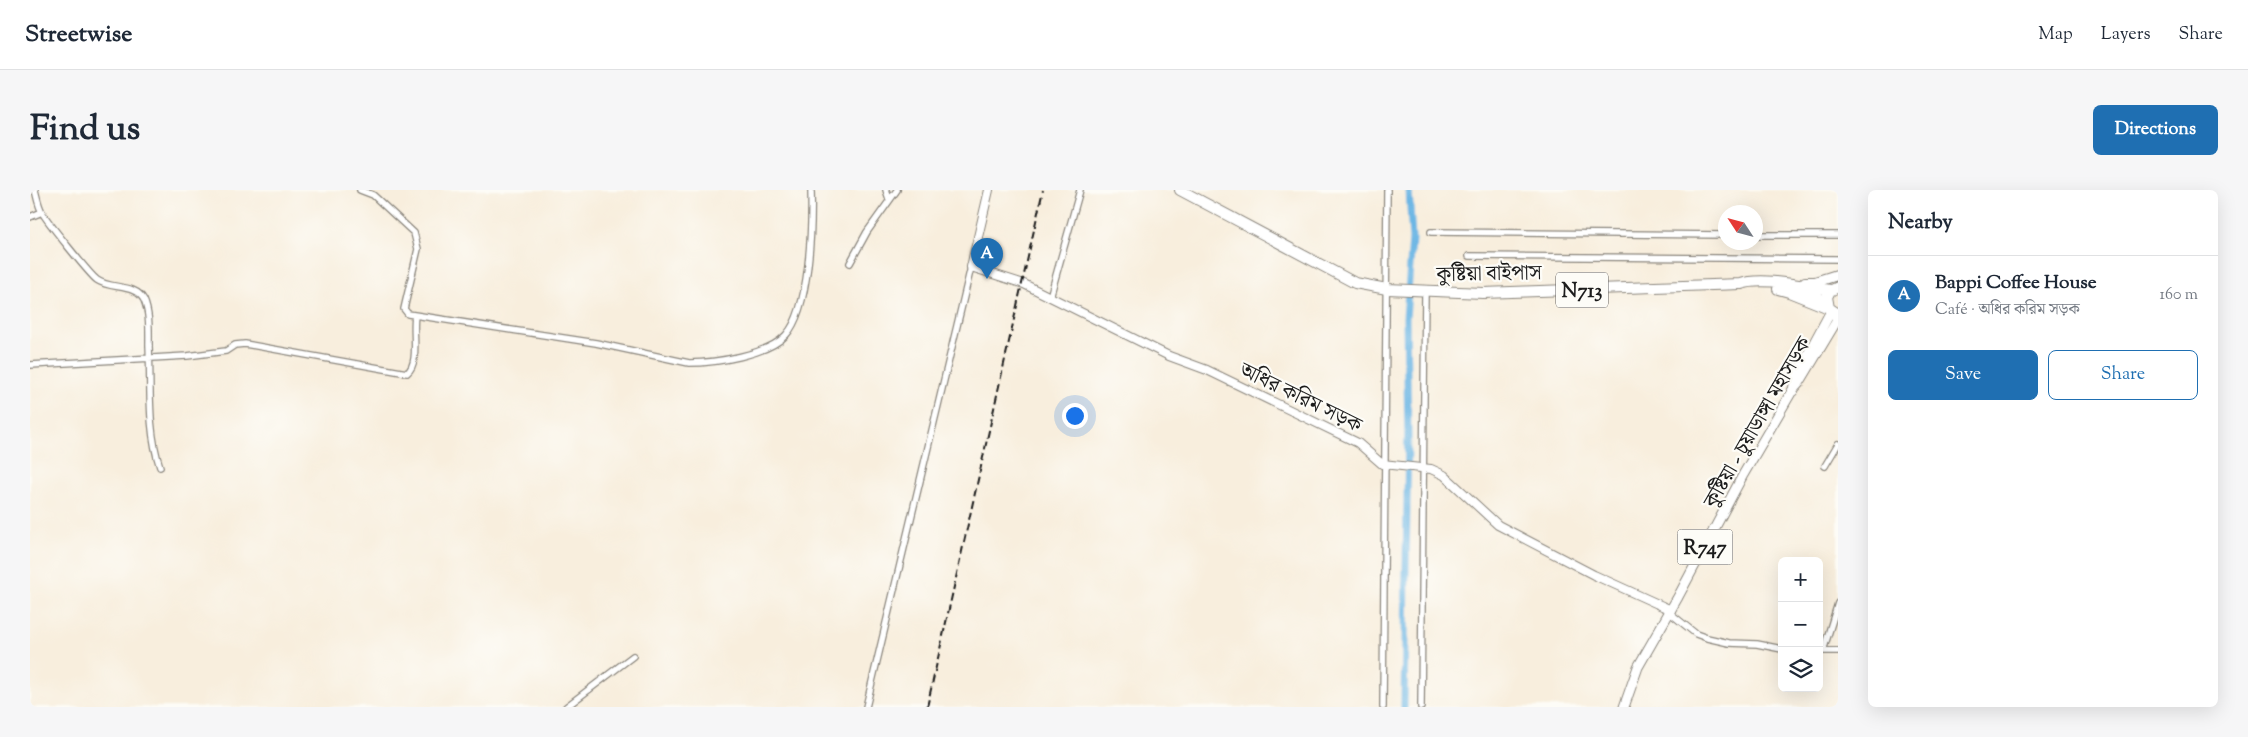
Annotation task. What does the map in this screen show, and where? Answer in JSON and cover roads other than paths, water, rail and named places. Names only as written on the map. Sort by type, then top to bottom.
[{"type":"highway","name":"কুষ্টিয়া বাইপাস","points":[[1180,190],[1355,283],[1386,289],[1482,293],[1741,284],[1762,281],[1778,286],[1835,288]]},
{"type":"highway","points":[[1837,273],[1832,310],[1778,286],[1815,282],[1837,273]]},
{"type":"main road","points":[[972,267],[989,190]]},
{"type":"main road","name":"অধির করিম সড়ক","points":[[972,267],[1022,283],[1169,356],[1206,370],[1358,443],[1378,461],[1388,466]]},
{"type":"main road","name":"কুষ্টিয়া - চুয়াডাঙ্গা মহাসড়ক","points":[[1624,707],[1638,667],[1671,611],[1743,474],[1832,328],[1832,310]]},
{"type":"main road","points":[[1388,466],[1424,468],[1444,475],[1498,525],[1594,575],[1671,611]]},
{"type":"street","points":[[35,190],[42,212],[96,280],[140,294],[145,302],[149,322],[151,413],[160,467]]},
{"type":"street","points":[[360,190],[373,195],[414,233],[417,239],[418,248],[404,309],[408,314],[596,343],[689,362],[705,363],[761,351],[785,337],[797,317],[808,264],[811,190]]},
{"type":"street","points":[[886,190],[889,199]]},
{"type":"street","points":[[850,263],[867,232],[897,190]]},
{"type":"street","points":[[1050,297],[1080,190]]},
{"type":"street","points":[[1383,707],[1383,551],[1388,466],[1387,190]]},
{"type":"street","points":[[30,217],[42,212]]},
{"type":"street","points":[[1431,232],[1718,235]]},
{"type":"street","points":[[1763,235],[1838,235]]},
{"type":"street","points":[[1470,256],[1838,258]]},
{"type":"street","points":[[866,707],[972,267]]},
{"type":"street","points":[[1421,707],[1424,292]]},
{"type":"street","points":[[30,365],[187,356],[226,351],[235,345],[245,344],[407,373],[413,367],[415,350],[412,329],[415,316]]},
{"type":"street","points":[[1825,466],[1838,444]]},
{"type":"street","points":[[1822,647],[1838,603]]},
{"type":"street","points":[[1671,611],[1696,634],[1707,638],[1729,643],[1757,644],[1778,648]]},
{"type":"street","points":[[1823,651],[1838,650]]},
{"type":"street","points":[[566,707],[633,656]]},
{"type":"waterway","points":[[1404,707],[1408,434],[1406,318],[1412,239],[1409,190]]},
{"type":"railway","points":[[927,707],[1043,190]]},
{"type":"place","name":"Bappi Coffee House","points":[[987,279]]}]
